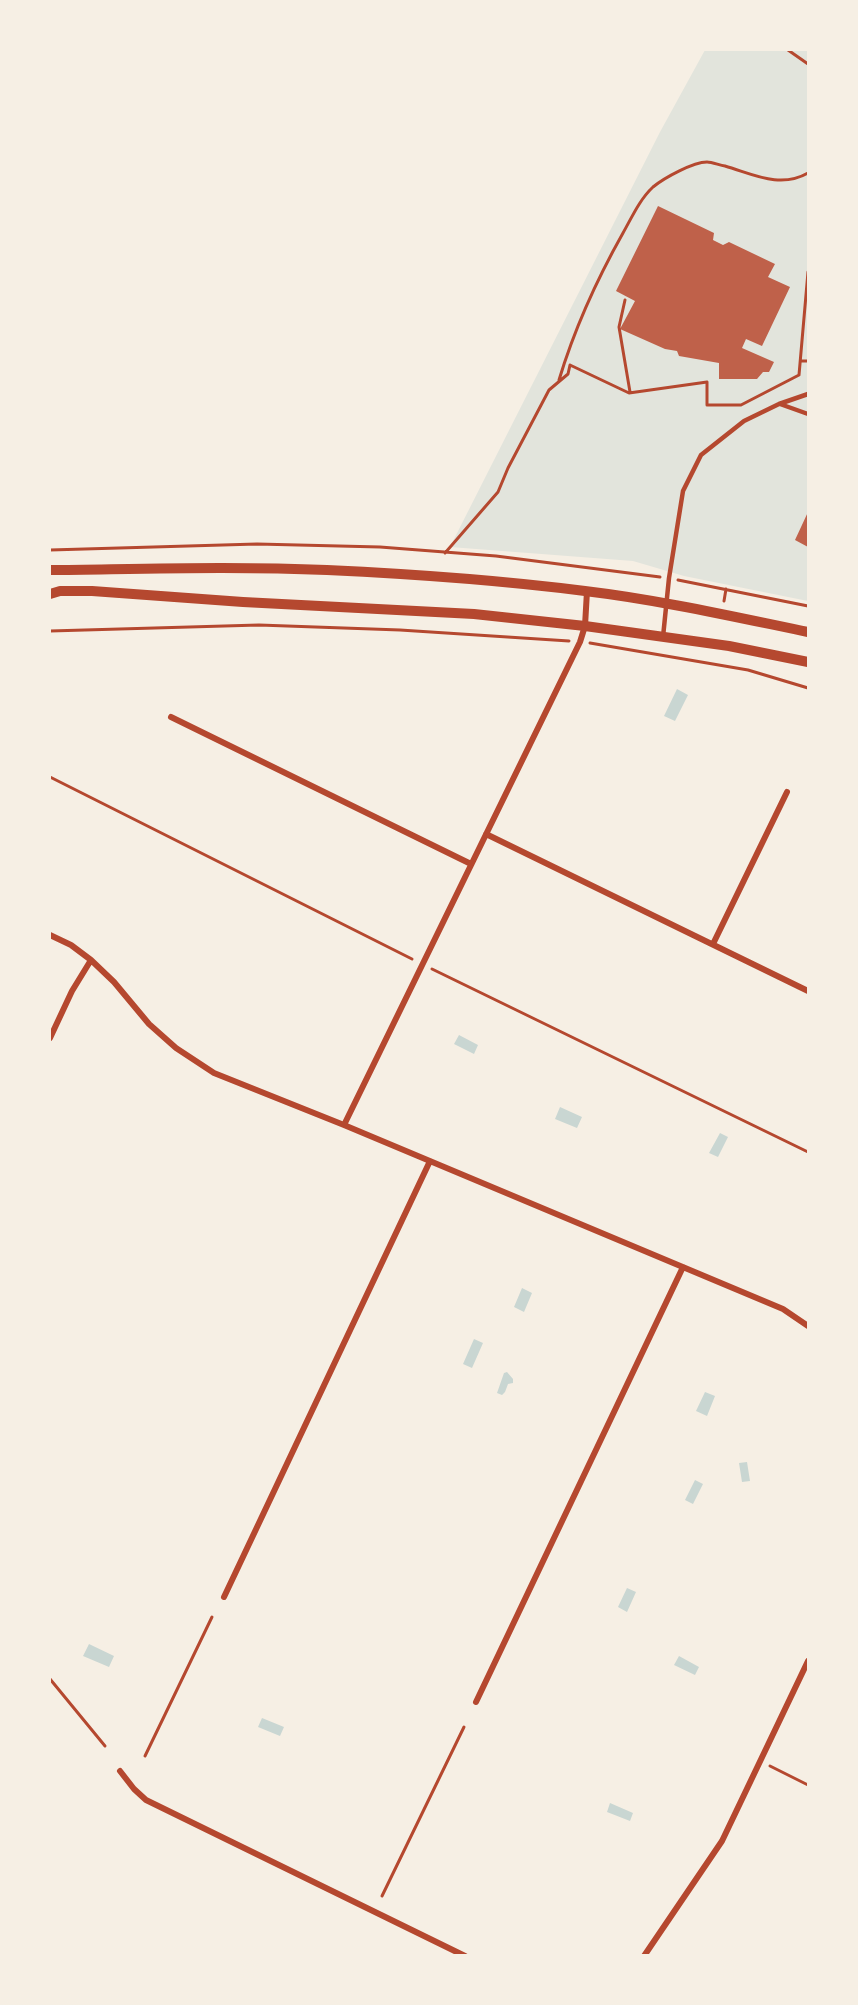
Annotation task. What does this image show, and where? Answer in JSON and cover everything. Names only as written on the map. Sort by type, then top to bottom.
[{"type":"street","points":[[50,570],[172,568],[326,570],[469,579],[587,591],[808,632]]},
{"type":"street","points":[[50,594],[60,591],[92,591],[474,614],[585,626],[729,646],[808,662]]},
{"type":"street","points":[[344,1125],[580,642],[585,626],[587,591]]},
{"type":"street","points":[[171,717],[471,864]]},
{"type":"street","points":[[713,945],[787,792]]},
{"type":"street","points":[[486,834],[808,991]]},
{"type":"street","points":[[50,935],[71,945],[91,960],[114,982],[149,1024],[176,1048],[214,1073],[783,1309],[808,1326]]},
{"type":"street","points":[[50,1038],[72,991],[91,960]]},
{"type":"street","points":[[224,1597],[430,1161]]},
{"type":"street","points":[[476,1702],[683,1268]]},
{"type":"street","points":[[644,1956],[722,1841],[808,1661]]},
{"type":"street","points":[[120,1771],[146,1800],[465,1956]]},
{"type":"lane","points":[[663,637],[669,578],[683,491],[701,455],[744,421],[779,404],[808,394]]},
{"type":"lane","points":[[779,404],[808,414]]},
{"type":"path","points":[[788,50],[808,64]]},
{"type":"path","points":[[559,381],[571,341],[589,298],[636,210],[653,187],[667,177],[706,162],[777,181],[797,179],[808,173]]},
{"type":"path","points":[[445,553],[498,492],[549,390],[568,374],[570,365],[630,393],[707,382],[707,405],[741,405],[799,375],[808,273]]},
{"type":"path","points":[[625,300],[619,327],[630,393]]},
{"type":"path","points":[[801,361],[808,361]]},
{"type":"path","points":[[50,550],[257,544],[380,548],[496,556],[669,578],[808,606]]},
{"type":"path","points":[[50,631],[259,625],[400,630],[580,642],[748,670],[808,688]]},
{"type":"path","points":[[145,1756],[212,1617]]},
{"type":"path","points":[[50,1679],[105,1746]]},
{"type":"path","points":[[382,1896],[464,1727]]},
{"type":"path","points":[[760,1761],[808,1785]]},
{"type":"shaded area","points":[[705,50],[808,50],[808,601],[684,576],[633,561],[450,547],[660,132]]},
{"type":"shaded area","points":[[677,689],[688,695],[675,721],[664,716]]},
{"type":"shaded area","points":[[459,1035],[478,1045],[474,1054],[454,1044]]},
{"type":"shaded area","points":[[560,1107],[582,1117],[577,1128],[555,1119]]},
{"type":"shaded area","points":[[720,1133],[728,1137],[718,1157],[709,1153]]},
{"type":"shaded area","points":[[522,1288],[532,1293],[524,1312],[514,1307]]},
{"type":"shaded area","points":[[474,1339],[483,1343],[472,1368],[463,1364]]},
{"type":"shaded area","points":[[507,1372],[513,1379],[513,1383],[508,1384],[502,1395],[497,1393],[504,1373]]},
{"type":"shaded area","points":[[705,1392],[715,1396],[707,1416],[696,1411]]},
{"type":"shaded area","points":[[747,1462],[750,1481],[742,1482],[739,1463]]},
{"type":"shaded area","points":[[695,1480],[703,1484],[693,1504],[685,1500]]},
{"type":"shaded area","points":[[627,1588],[636,1592],[627,1612],[618,1607]]},
{"type":"shaded area","points":[[89,1644],[114,1656],[109,1667],[83,1656]]},
{"type":"shaded area","points":[[679,1656],[699,1667],[695,1675],[674,1665]]},
{"type":"shaded area","points":[[262,1718],[284,1727],[280,1736],[258,1727]]},
{"type":"shaded area","points":[[610,1803],[633,1813],[630,1821],[607,1812]]},
{"type":"building","points":[[658,206],[714,233],[713,240],[723,245],[729,242],[775,264],[768,277],[790,287],[762,346],[746,339],[742,348],[774,362],[769,372],[763,372],[757,379],[719,379],[719,363],[679,356],[677,351],[665,349],[620,329],[635,301],[616,291]]},
{"type":"building","points":[[808,512],[808,547],[795,540]]}]
